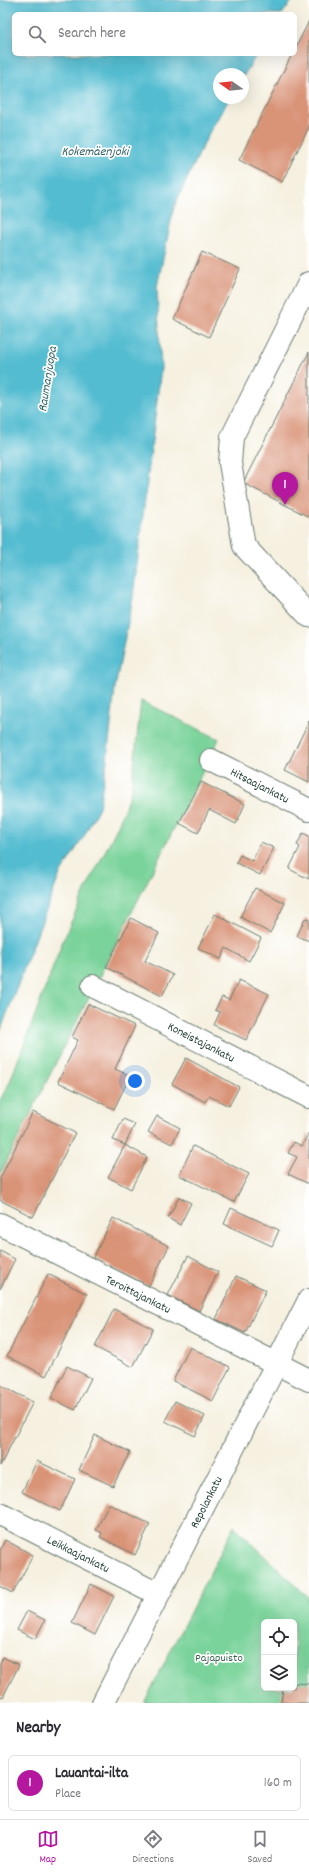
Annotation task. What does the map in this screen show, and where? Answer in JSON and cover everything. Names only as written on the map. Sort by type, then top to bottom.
[{"type":"street","points":[[309,283],[232,437],[230,463],[244,546],[309,616]]},
{"type":"street","name":"Hitsaajankatu","points":[[211,760],[309,810]]},
{"type":"street","name":"Koneistajankatu","points":[[94,986],[309,1097]]},
{"type":"street","name":"Teroittajankatu","points":[[0,1224],[309,1380]]},
{"type":"street","name":"Repolankatu","points":[[103,1703],[309,1300]]},
{"type":"street","name":"Leikkaajankatu","points":[[0,1514],[158,1594]]},
{"type":"green space","points":[[141,701],[219,739],[0,1174],[0,1100],[9,1084],[64,938],[85,891],[117,828],[131,791]]},
{"type":"green space","name":"Pajapuisto","points":[[234,1526],[309,1598],[309,1703],[144,1703]]},
{"type":"water","name":"Kokemäenjoki","points":[[0,0],[293,0],[284,12],[12,12],[12,56],[256,56],[248,68],[213,68],[213,104],[226,104],[209,133],[174,207],[157,287],[161,368],[133,597],[115,688],[107,760],[99,807],[83,838],[60,874],[0,1032]]},
{"type":"building","points":[[309,21],[309,127],[282,182],[239,160],[291,56],[297,56],[297,45]]},
{"type":"building","points":[[202,252],[240,269],[209,337],[172,319]]},
{"type":"building","points":[[309,352],[309,517],[243,483]]},
{"type":"building","points":[[309,721],[309,782],[285,770]]},
{"type":"building","points":[[201,782],[245,804],[236,824],[209,810],[198,833],[179,823]]},
{"type":"building","points":[[303,833],[309,836],[309,879],[289,869],[300,847],[297,845]]},
{"type":"building","points":[[261,842],[274,848],[260,875],[236,863],[240,855],[252,861]]},
{"type":"building","points":[[255,888],[285,903],[270,933],[240,917]]},
{"type":"building","points":[[215,914],[261,938],[249,961],[226,948],[221,959],[198,948]]},
{"type":"building","points":[[131,918],[159,933],[145,961],[173,975],[162,996],[106,967]]},
{"type":"building","points":[[305,918],[309,920],[309,941],[297,936]]},
{"type":"building","points":[[239,980],[269,994],[246,1040],[214,1025],[220,1012],[215,1010],[222,997],[229,1000]]},
{"type":"building","points":[[88,1004],[135,1026],[115,1069],[130,1076],[114,1109],[58,1082],[78,1040],[72,1037]]},
{"type":"building","points":[[186,1058],[239,1087],[229,1106],[209,1096],[205,1102],[172,1084]]},
{"type":"building","points":[[33,1112],[75,1133],[33,1217],[0,1200],[0,1178]]},
{"type":"building","points":[[157,1116],[180,1128],[172,1144],[148,1132]]},
{"type":"building","points":[[123,1119],[135,1124],[125,1145],[113,1140]]},
{"type":"building","points":[[309,1132],[309,1184],[288,1174],[297,1157],[288,1153],[294,1142],[302,1146]]},
{"type":"building","points":[[125,1145],[147,1157],[131,1189],[108,1177]]},
{"type":"building","points":[[193,1146],[249,1174],[234,1202],[179,1175]]},
{"type":"building","points":[[179,1197],[191,1203],[180,1225],[168,1218]]},
{"type":"building","points":[[231,1208],[279,1230],[272,1246],[224,1224]]},
{"type":"building","points":[[113,1218],[169,1246],[149,1286],[93,1258]]},
{"type":"building","points":[[0,1251],[15,1259],[0,1289]]},
{"type":"building","points":[[188,1256],[218,1272],[199,1311],[168,1295]]},
{"type":"building","points":[[48,1274],[87,1294],[46,1376],[7,1356]]},
{"type":"building","points":[[236,1276],[266,1290],[245,1333],[216,1319]]},
{"type":"building","points":[[114,1309],[153,1329],[133,1367],[95,1347]]},
{"type":"building","points":[[190,1347],[230,1367],[213,1401],[173,1381]]},
{"type":"building","points":[[67,1366],[91,1378],[75,1410],[51,1398]]},
{"type":"building","points":[[0,1385],[33,1402],[0,1466]]},
{"type":"building","points":[[175,1401],[205,1416],[195,1436],[165,1421]]},
{"type":"building","points":[[95,1435],[130,1452],[113,1486],[79,1470]]},
{"type":"building","points":[[37,1461],[75,1479],[60,1511],[22,1492]]},
{"type":"building","points":[[109,1504],[150,1524],[135,1555],[100,1537],[102,1533],[96,1530]]},
{"type":"building","points":[[5,1540],[33,1555],[13,1593],[0,1586],[0,1550]]},
{"type":"building","points":[[91,1584],[114,1596],[95,1635],[72,1623]]},
{"type":"building","points":[[27,1611],[45,1620],[35,1639],[17,1630]]},
{"type":"building","points":[[3,1657],[19,1665],[3,1697],[0,1696],[0,1664]]},
{"type":"building","points":[[297,1683],[309,1684],[309,1703],[281,1703],[283,1691],[297,1691]]},
{"type":"place","name":"Lauantai-ilta","points":[[285,505]]},
{"type":"water label","name":"Raumanjuopa","points":[[46,379]]}]
